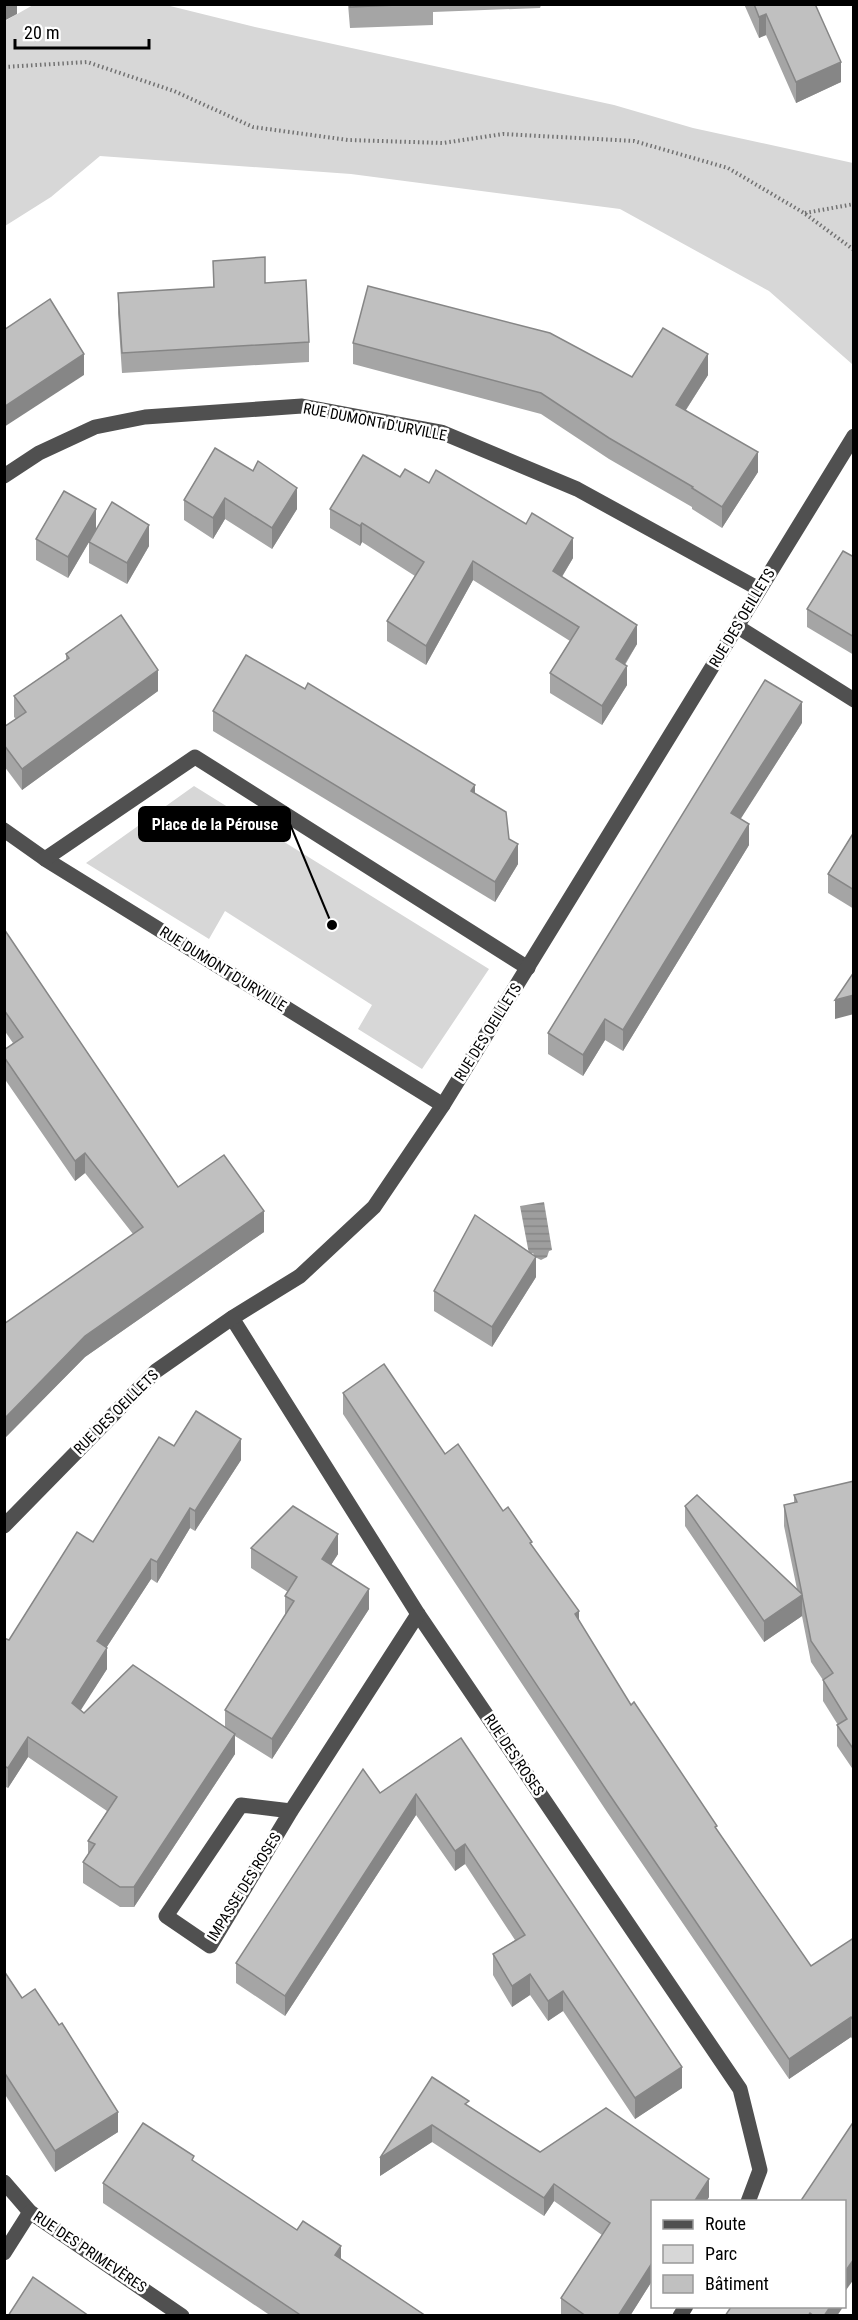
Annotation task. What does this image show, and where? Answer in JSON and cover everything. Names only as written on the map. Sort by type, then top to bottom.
[{"type":"street","name":"RUE DUMONT D'URVILLE","points":[[4,476],[39,453],[95,427],[145,417],[302,406],[441,432],[577,489],[759,589]]},
{"type":"street","name":"RUE DES OEILLETS","points":[[4,1526],[156,1371],[232,1318],[300,1276],[374,1207],[443,1105],[854,436]]},
{"type":"street","points":[[738,627],[854,700]]},
{"type":"street","points":[[45,859],[195,757],[528,968]]},
{"type":"street","name":"RUE DUMONT D'URVILLE","points":[[4,830],[45,859],[443,1105]]},
{"type":"street","name":"RUE DES ROSES","points":[[232,1318],[418,1614],[740,2090],[760,2170],[749,2200]]},
{"type":"street","name":"IMPASSE DES ROSES","points":[[291,1811],[241,1805],[166,1916],[210,1946],[291,1811],[418,1614]]},
{"type":"street","name":"RUE DES PRIMEVÈRES","points":[[4,2182],[30,2212],[182,2316]]},
{"type":"street","points":[[4,2253],[30,2212]]},
{"type":"path","points":[[4,67],[87,62],[174,92],[253,127],[348,140],[442,143],[503,134],[634,141],[728,168],[804,213],[854,250]]},
{"type":"path","points":[[804,213],[854,204]]},
{"type":"green space","points":[[33,5],[166,5],[255,27],[614,105],[693,128],[853,163],[852,364],[769,291],[620,209],[351,174],[100,156],[51,197],[5,226],[5,21]]},
{"type":"green space","points":[[194,786],[489,969],[422,1069],[358,1029],[372,1005],[225,911],[209,939],[86,863]]},
{"type":"shaded area","points":[[544,1202],[552,1250],[549,1251],[547,1257],[541,1260],[533,1253],[529,1254],[520,1206]]},
{"type":"building","points":[[350,4],[423,4],[350,7]]},
{"type":"building","points":[[754,4],[815,4],[841,62],[796,82],[766,14],[759,17]]},
{"type":"building","points":[[265,257],[265,283],[306,280],[309,342],[122,353],[118,293],[214,287],[213,261]]},
{"type":"building","points":[[368,286],[550,333],[632,377],[663,328],[708,354],[676,405],[758,452],[722,507],[693,487],[609,438],[541,393],[353,343]]},
{"type":"building","points":[[50,299],[84,354],[4,407],[4,330]]},
{"type":"building","points":[[215,448],[253,471],[258,461],[297,488],[272,528],[225,498],[213,518],[184,500]]},
{"type":"building","points":[[363,455],[400,477],[405,469],[429,483],[436,470],[526,524],[532,513],[573,538],[553,571],[637,625],[616,659],[627,666],[602,706],[550,673],[579,627],[473,561],[426,646],[387,621],[424,562],[362,523],[360,526],[330,509]]},
{"type":"building","points":[[64,491],[96,509],[68,557],[36,539]]},
{"type":"building","points":[[112,502],[149,525],[127,563],[89,542]]},
{"type":"building","points":[[843,551],[854,557],[854,637],[807,609]]},
{"type":"building","points":[[121,615],[158,670],[22,769],[4,745],[4,727],[26,712],[14,696],[69,658],[66,654]]},
{"type":"building","points":[[246,655],[305,689],[308,683],[475,785],[471,791],[506,812],[509,839],[518,844],[495,882],[213,711]]},
{"type":"building","points":[[765,680],[802,702],[731,813],[749,824],[623,1030],[605,1019],[583,1055],[548,1033]]},
{"type":"building","points":[[854,832],[854,890],[828,874]]},
{"type":"building","points":[[4,929],[178,1187],[224,1155],[264,1211],[85,1336],[4,1419],[4,1324],[143,1227],[85,1153],[75,1161],[4,1057],[4,1050],[23,1037],[4,1010]]},
{"type":"building","points":[[854,972],[854,995],[835,1000]]},
{"type":"building","points":[[475,1215],[536,1257],[492,1327],[434,1291]]},
{"type":"building","points":[[384,1364],[445,1454],[458,1444],[503,1511],[508,1507],[532,1542],[530,1543],[579,1611],[575,1614],[631,1705],[634,1702],[717,1826],[715,1827],[811,1966],[852,1939],[854,1940],[854,2021],[851,2017],[789,2059],[607,1791],[343,1393]]},
{"type":"building","points":[[196,1411],[241,1439],[195,1511],[190,1508],[157,1562],[151,1559],[97,1641],[107,1648],[72,1703],[84,1713],[133,1665],[235,1734],[134,1887],[120,1887],[83,1862],[95,1844],[88,1841],[117,1797],[28,1737],[8,1768],[4,1766],[4,1638],[9,1640],[77,1532],[93,1542],[159,1437],[174,1446]]},
{"type":"building","points":[[854,1481],[854,1750],[837,1725],[847,1719],[823,1680],[833,1673],[811,1641],[802,1595],[764,1621],[685,1506],[697,1495],[802,1594],[784,1505],[797,1502],[794,1495]]},
{"type":"building","points":[[293,1506],[338,1534],[322,1559],[369,1589],[272,1739],[225,1710],[294,1601],[285,1596],[297,1577],[251,1548]]},
{"type":"building","points":[[461,1738],[682,2067],[635,2098],[563,1991],[548,2001],[530,1974],[512,1986],[493,1954],[525,1935],[465,1844],[455,1851],[416,1794],[285,1996],[236,1963],[363,1769],[380,1793]]},
{"type":"building","points":[[4,1971],[22,1998],[35,1989],[59,2025],[62,2023],[118,2112],[55,2151],[4,2072]]},
{"type":"building","points":[[432,2077],[469,2101],[465,2104],[540,2152],[606,2108],[709,2179],[695,2200],[651,2200],[651,2265],[618,2316],[586,2316],[561,2298],[610,2223],[554,2184],[544,2198],[432,2125],[380,2158]]},
{"type":"building","points":[[854,2121],[854,2259],[846,2270],[846,2200],[801,2200]]},
{"type":"building","points":[[143,2123],[194,2156],[192,2160],[297,2230],[303,2221],[341,2246],[335,2255],[426,2316],[302,2316],[103,2183]]},
{"type":"building","points":[[33,2277],[89,2316],[8,2316]]},
{"type":"building","points":[[730,2308],[829,2308],[824,2316],[814,2316],[810,2313],[808,2316],[725,2316]]},
{"type":"place","name":"Place de la Pérouse","points":[[332,925]]}]
